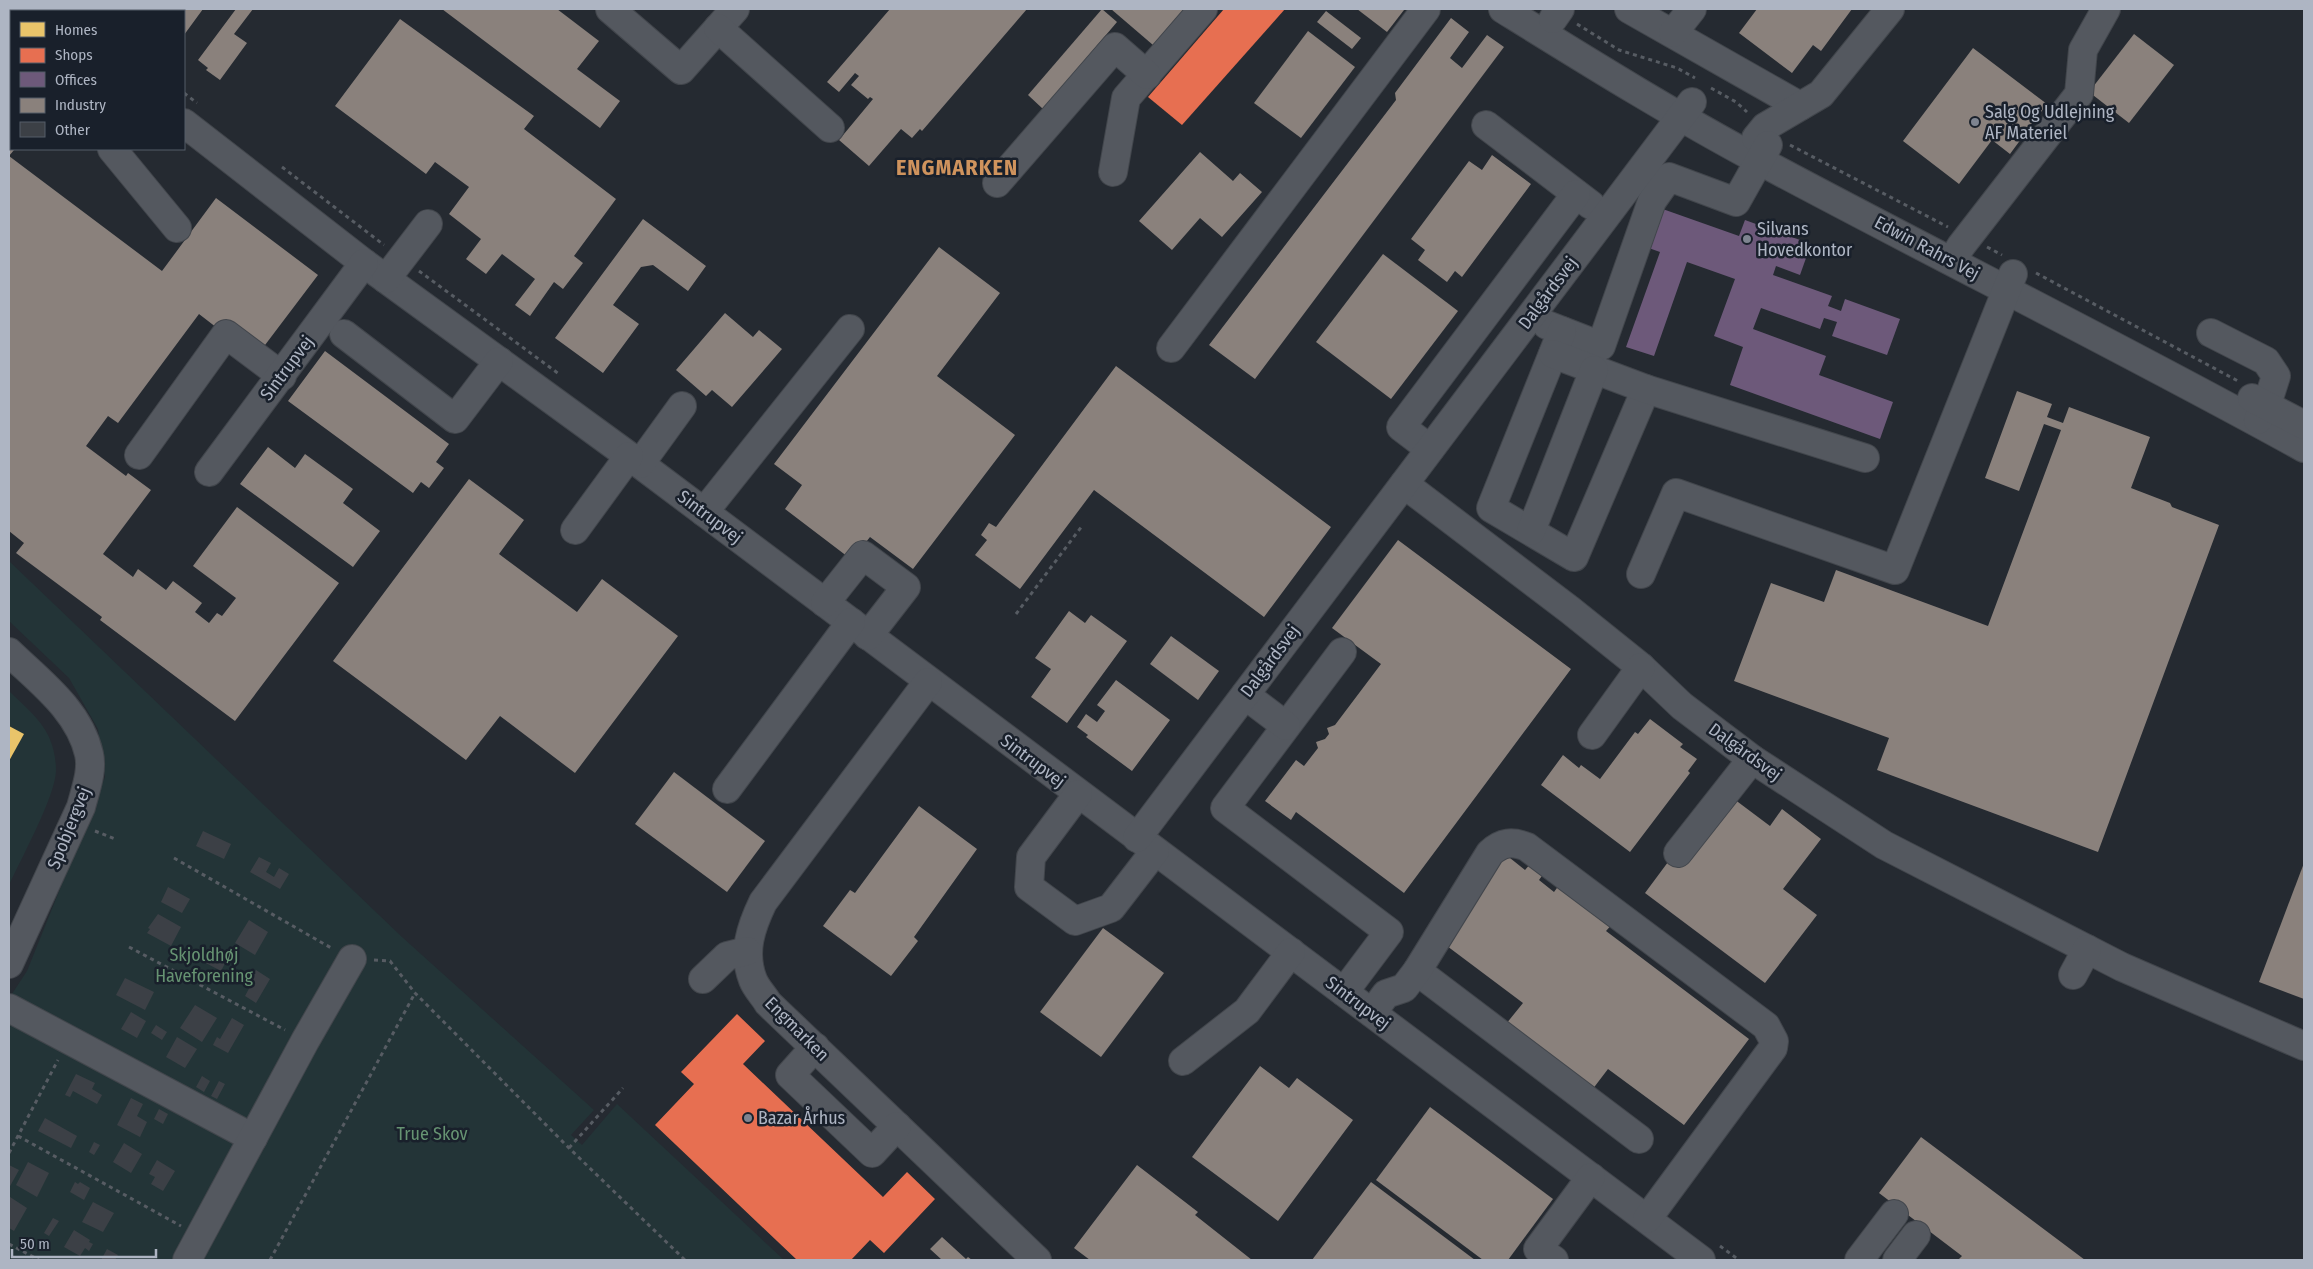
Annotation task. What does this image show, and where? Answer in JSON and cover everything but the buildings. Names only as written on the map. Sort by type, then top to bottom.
[{"type":"street","points":[[610,9],[681,70],[726,18],[830,128]]},
{"type":"street","points":[[1113,172],[1126,98],[1203,9]]},
{"type":"street","points":[[1171,348],[1426,9]]},
{"type":"street","points":[[1629,9],[1800,106]]},
{"type":"street","points":[[1673,33],[1692,9]]},
{"type":"street","points":[[1558,343],[1601,346],[1652,201],[1669,177],[1736,202],[1762,142],[1800,106],[1820,94],[1890,9]]},
{"type":"street","points":[[1960,248],[2079,94],[2084,50],[2106,9]]},
{"type":"street","name":"Edwin Rahrs Vej","points":[[1535,12],[1610,55],[1697,97]]},
{"type":"street","name":"Edwin Rahrs Vej","points":[[1535,12],[1697,97],[1762,142],[1960,248],[2015,273],[2264,408],[2304,425]]},
{"type":"street","points":[[997,183],[1115,46],[1147,75]]},
{"type":"street","name":"Dalgårdsvej","points":[[1078,794],[1031,857],[1029,887],[1075,922],[1111,908],[1146,844],[1245,695],[1697,97]]},
{"type":"street","name":"Sintrupvej","points":[[185,124],[364,263],[704,512],[928,682],[1701,1260]]},
{"type":"street","points":[[1486,125],[1606,216]]},
{"type":"street","points":[[115,150],[177,228]]},
{"type":"street","points":[[1430,449],[1401,427],[1576,194]]},
{"type":"street","points":[[386,279],[428,224]]},
{"type":"street","name":"Sintrupvej","points":[[209,472],[364,263]]},
{"type":"street","points":[[1641,574],[1676,493],[1895,570],[2015,273]]},
{"type":"street","points":[[1529,318],[1594,370],[1646,389],[1865,458]]},
{"type":"street","points":[[704,512],[850,329]]},
{"type":"street","points":[[2211,333],[2266,361],[2276,376],[2264,408]]},
{"type":"street","points":[[139,455],[226,334],[282,376]]},
{"type":"street","points":[[344,334],[455,419],[499,361]]},
{"type":"street","points":[[1558,343],[1491,508],[1574,557],[1646,389]]},
{"type":"street","points":[[1531,532],[1594,370]]},
{"type":"street","points":[[575,530],[682,406]]},
{"type":"street","name":"Edwin Rahrs Vej","points":[[2264,408],[2304,448]]},
{"type":"street","name":"Dalgårdsvej","points":[[1404,484],[1570,610],[1641,667],[1682,706],[1752,759],[1884,846],[2122,967],[2304,1046]]},
{"type":"street","points":[[727,788],[860,629],[906,587],[863,554],[825,603]]},
{"type":"street","name":"Spobjergvej","points":[[9,652],[70,712],[89,754],[89,779],[81,807],[9,964]]},
{"type":"street","points":[[1342,652],[1225,808],[1389,932],[1344,992]]},
{"type":"street","points":[[1592,735],[1641,667]]},
{"type":"street","name":"Engmarken","points":[[928,682],[763,902],[750,928],[747,951],[753,980],[768,1003],[1037,1260]]},
{"type":"street","points":[[1245,695],[1286,726]]},
{"type":"street","points":[[1678,853],[1752,759]]},
{"type":"street","points":[[1372,1013],[1386,994],[1404,988],[1417,971],[1490,853],[1498,846],[1507,842],[1518,843],[1527,847],[1766,1026],[1774,1041],[1773,1048],[1647,1219]]},
{"type":"street","points":[[2073,975],[2087,949]]},
{"type":"street","points":[[703,980],[727,956],[747,951]]},
{"type":"street","points":[[1183,1061],[1247,1011],[1290,952]]},
{"type":"street","points":[[187,1260],[305,1041],[352,959]]},
{"type":"street","points":[[1417,971],[1639,1139]]},
{"type":"street","points":[[9,1008],[252,1138]]},
{"type":"street","points":[[815,1047],[790,1075],[872,1154],[897,1126]]},
{"type":"street","points":[[1554,1260],[1538,1249],[1591,1177]]},
{"type":"street","points":[[1860,1260],[1894,1214]]},
{"type":"street","points":[[1897,1260],[1916,1235]]},
{"type":"path","points":[[1535,12],[1619,50],[1677,68],[1697,97],[1736,102],[1762,142],[1782,141],[1960,248],[2015,273],[2264,408]]},
{"type":"path","points":[[1016,614],[1082,526]]},
{"type":"path","points":[[174,858],[352,959],[390,961],[415,993],[569,1148],[686,1260]]},
{"type":"path","points":[[129,947],[305,1041]]},
{"type":"path","points":[[270,1260],[415,993]]},
{"type":"path","points":[[9,1152],[69,1040]]},
{"type":"path","points":[[569,1148],[623,1088]]},
{"type":"path","points":[[18,1136],[200,1236]]},
{"type":"path","points":[[9,1244],[39,1260]]},
{"type":"green space","points":[[9,561],[402,937],[594,1110],[571,1135],[582,1145],[617,1104],[784,1260],[9,1260],[10,997],[27,971],[105,777],[98,729],[69,678],[9,621]]},
{"type":"green space","points":[[9,691],[46,730],[51,741],[56,771],[44,812],[9,885],[9,761],[23,734],[9,726]]},
{"type":"place","name":"Salg Og Udlejning AF Materiel","points":[[1975,122]]},
{"type":"place","name":"Silvans Hovedkontor","points":[[1747,239]]},
{"type":"place","name":"Bazar Århus","points":[[748,1118]]},
{"type":"district","name":"ENGMARKEN","points":[[957,167]]},
{"type":"park label","name":"Skjoldhøj Haveforening","points":[[204,965]]},
{"type":"park label","name":"True Skov","points":[[432,1134]]}]
